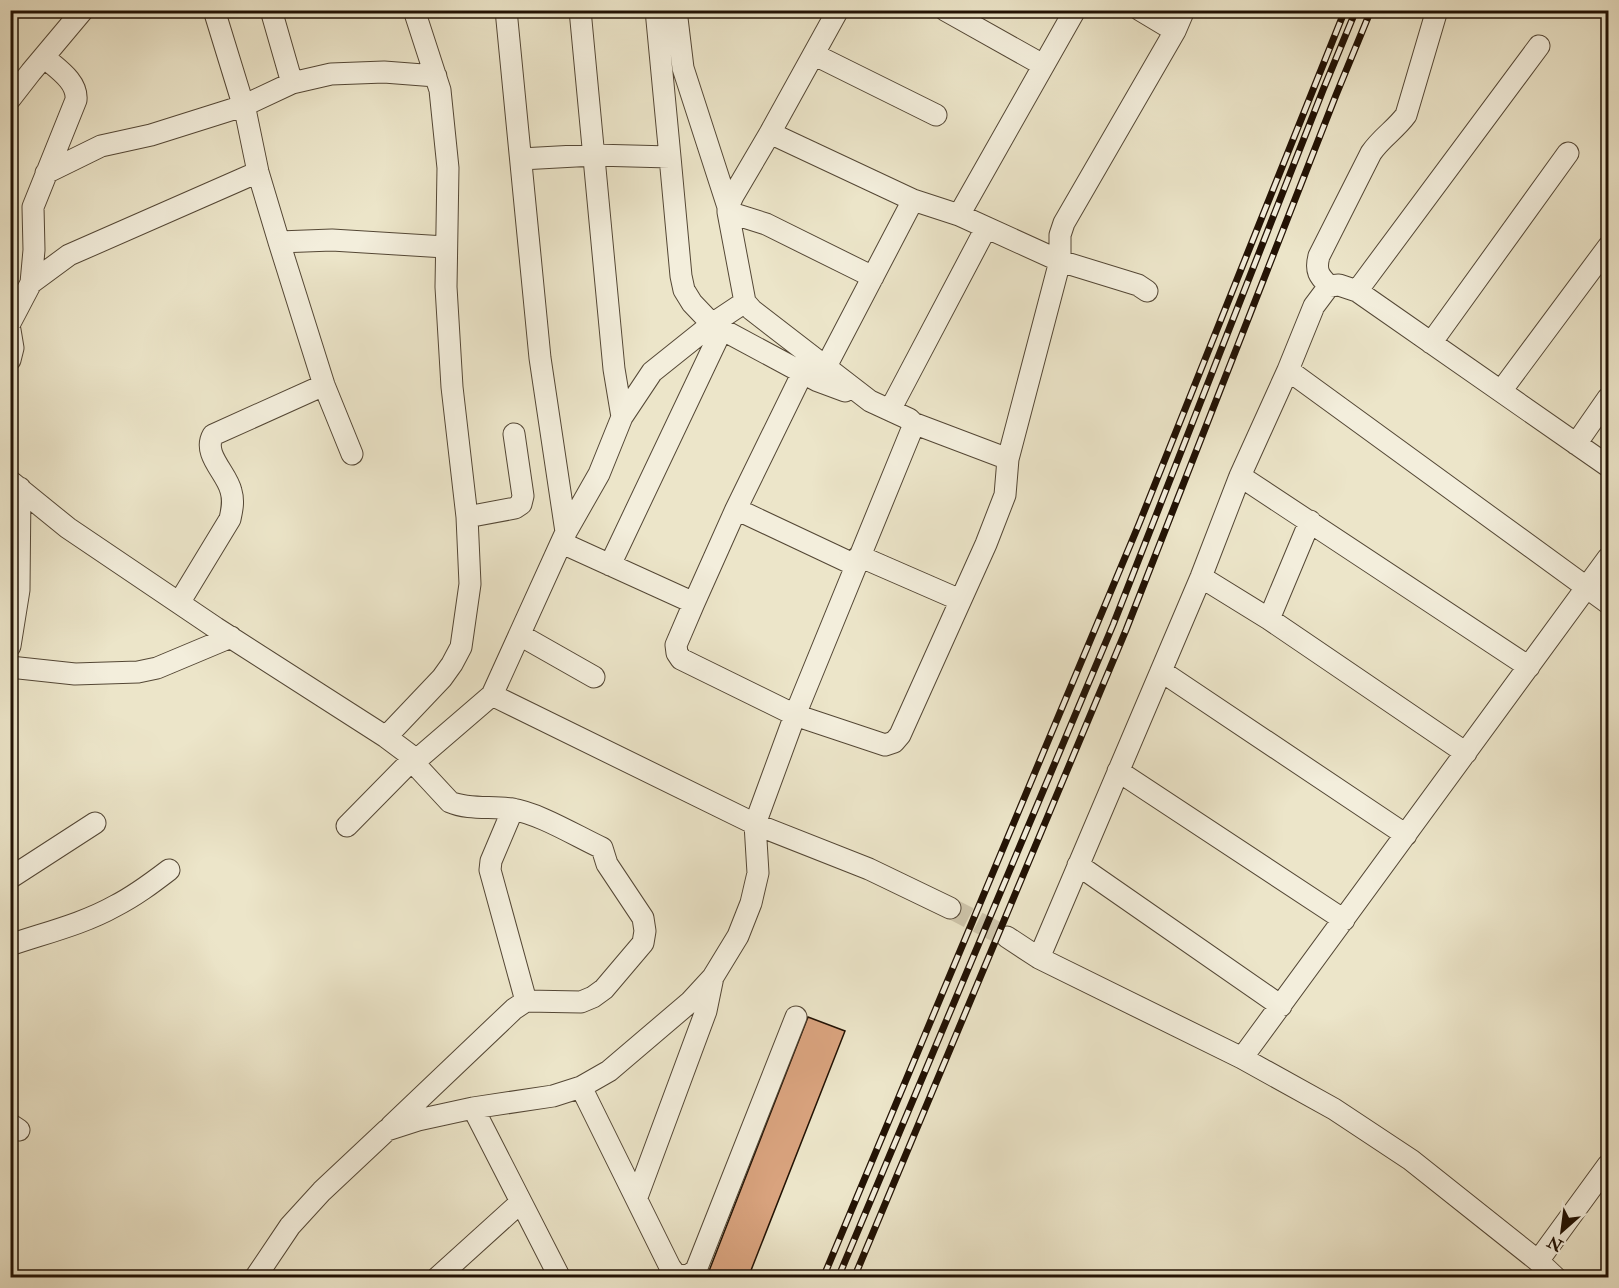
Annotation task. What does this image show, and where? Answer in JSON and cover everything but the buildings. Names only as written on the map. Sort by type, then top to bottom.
[{"type":"street","points":[[10,99],[83,10]]},
{"type":"street","points":[[214,10],[243,106],[258,172],[279,242],[324,385],[352,454]]},
{"type":"street","points":[[271,10],[292,83]]},
{"type":"street","points":[[386,737],[442,678],[461,647],[470,584],[467,517],[452,387],[446,287],[448,168],[440,90],[414,10]]},
{"type":"street","points":[[506,10],[540,358],[564,537]]},
{"type":"street","points":[[580,10],[614,369],[622,417]]},
{"type":"street","points":[[657,10],[684,290],[692,303],[717,326],[909,419],[913,423],[1008,459]]},
{"type":"street","points":[[676,10],[683,68],[728,209],[745,302],[815,373]]},
{"type":"street","points":[[678,35],[693,10]]},
{"type":"street","points":[[728,209],[838,10]]},
{"type":"street","points":[[945,10],[1043,65]]},
{"type":"street","points":[[959,215],[1075,10]]},
{"type":"street","points":[[1140,10],[1174,31]]},
{"type":"street","points":[[913,200],[873,277],[736,509],[676,645],[681,659],[795,715],[885,745],[894,742],[900,735],[1005,495],[1008,459],[1060,261],[1060,235],[1064,223],[1184,10]]},
{"type":"street","points":[[1329,286],[1316,268],[1318,256],[1371,153],[1378,142],[1406,115],[1437,10]]},
{"type":"street","points":[[1357,291],[1539,46]]},
{"type":"street","points":[[815,55],[936,115]]},
{"type":"street","points":[[10,322],[31,283],[34,250],[33,207],[76,100],[77,92],[74,85],[44,57]]},
{"type":"street","points":[[45,173],[101,146],[151,135],[243,106],[292,83],[331,74],[373,72],[435,76]]},
{"type":"street","points":[[770,133],[913,200],[959,215],[1060,261],[1138,285],[1147,291]]},
{"type":"street","points":[[1431,343],[1568,153]]},
{"type":"street","points":[[521,159],[594,155],[670,157]]},
{"type":"street","points":[[31,283],[69,255],[258,172]]},
{"type":"street","points":[[728,209],[766,224],[873,277]]},
{"type":"street","points":[[890,410],[986,228]]},
{"type":"street","points":[[279,242],[332,240],[445,247]]},
{"type":"street","points":[[1501,391],[1608,247]]},
{"type":"street","points":[[1039,958],[1201,577],[1240,476],[1314,306],[1329,286],[1339,285],[1357,291],[1608,466]]},
{"type":"street","points":[[347,826],[413,760],[420,757],[492,695],[564,537],[599,474],[622,417],[652,372],[717,326],[745,302]]},
{"type":"street","points":[[610,565],[717,326]]},
{"type":"street","points":[[10,330],[13,348],[10,360]]},
{"type":"street","points":[[1288,370],[1608,603]]},
{"type":"street","points":[[179,603],[230,519],[233,504],[231,489],[209,449],[209,441],[213,435],[324,385]]},
{"type":"street","points":[[1576,444],[1608,398]]},
{"type":"street","points":[[387,1130],[418,1120],[553,1095],[581,1087],[609,1071],[690,1002],[713,977],[738,936],[751,903],[758,873],[755,824],[795,715],[910,436],[913,423]]},
{"type":"street","points":[[467,517],[515,508],[521,504],[523,496],[514,434]]},
{"type":"street","points":[[1240,476],[1529,667]]},
{"type":"street","points":[[15,485],[68,528],[386,737],[413,760],[450,802],[459,806],[513,809],[532,815],[602,848],[607,864],[643,918],[645,931],[643,943],[604,989],[581,1002],[525,1001],[514,1009],[306,1208],[290,1226],[255,1278]]},
{"type":"street","points":[[10,646],[19,590],[15,485]]},
{"type":"street","points":[[736,509],[960,600]]},
{"type":"street","points":[[1269,619],[1310,521]]},
{"type":"street","points":[[564,537],[610,565],[694,603]]},
{"type":"street","points":[[1242,1058],[1608,558]]},
{"type":"street","points":[[1201,577],[1269,619],[1466,753]]},
{"type":"street","points":[[520,635],[594,677]]},
{"type":"street","points":[[10,666],[75,674],[138,672],[157,668],[231,637]]},
{"type":"street","points":[[1161,671],[1406,835]]},
{"type":"street","points":[[492,695],[755,824],[869,869],[950,908]]},
{"type":"street","points":[[1119,771],[1344,920]]},
{"type":"street","points":[[513,809],[491,861],[490,870],[525,1001]]},
{"type":"street","points":[[10,878],[95,823]]},
{"type":"street","points":[[1078,865],[1281,1006]]},
{"type":"street","points":[[10,945],[115,907],[136,895],[169,870]]},
{"type":"street","points":[[1006,937],[1039,958],[1242,1058],[1334,1109],[1411,1160],[1538,1261],[1556,1278]]},
{"type":"street","points":[[637,1197],[706,1011],[713,977]]},
{"type":"street","points":[[581,1087],[670,1267],[676,1275],[688,1276],[696,1270],[796,1017]]},
{"type":"street","points":[[473,1108],[560,1278]]},
{"type":"street","points":[[1538,1261],[1608,1165]]},
{"type":"street","points":[[439,1276],[521,1202]]},
{"type":"tunnel","points":[[950,908],[1007,937]]},
{"type":"railway","points":[[823,1278],[1139,524],[1345,10]]},
{"type":"railway","points":[[838,1278],[1113,625],[1356,10]]},
{"type":"railway","points":[[854,1278],[1126,630],[1371,10]]}]
